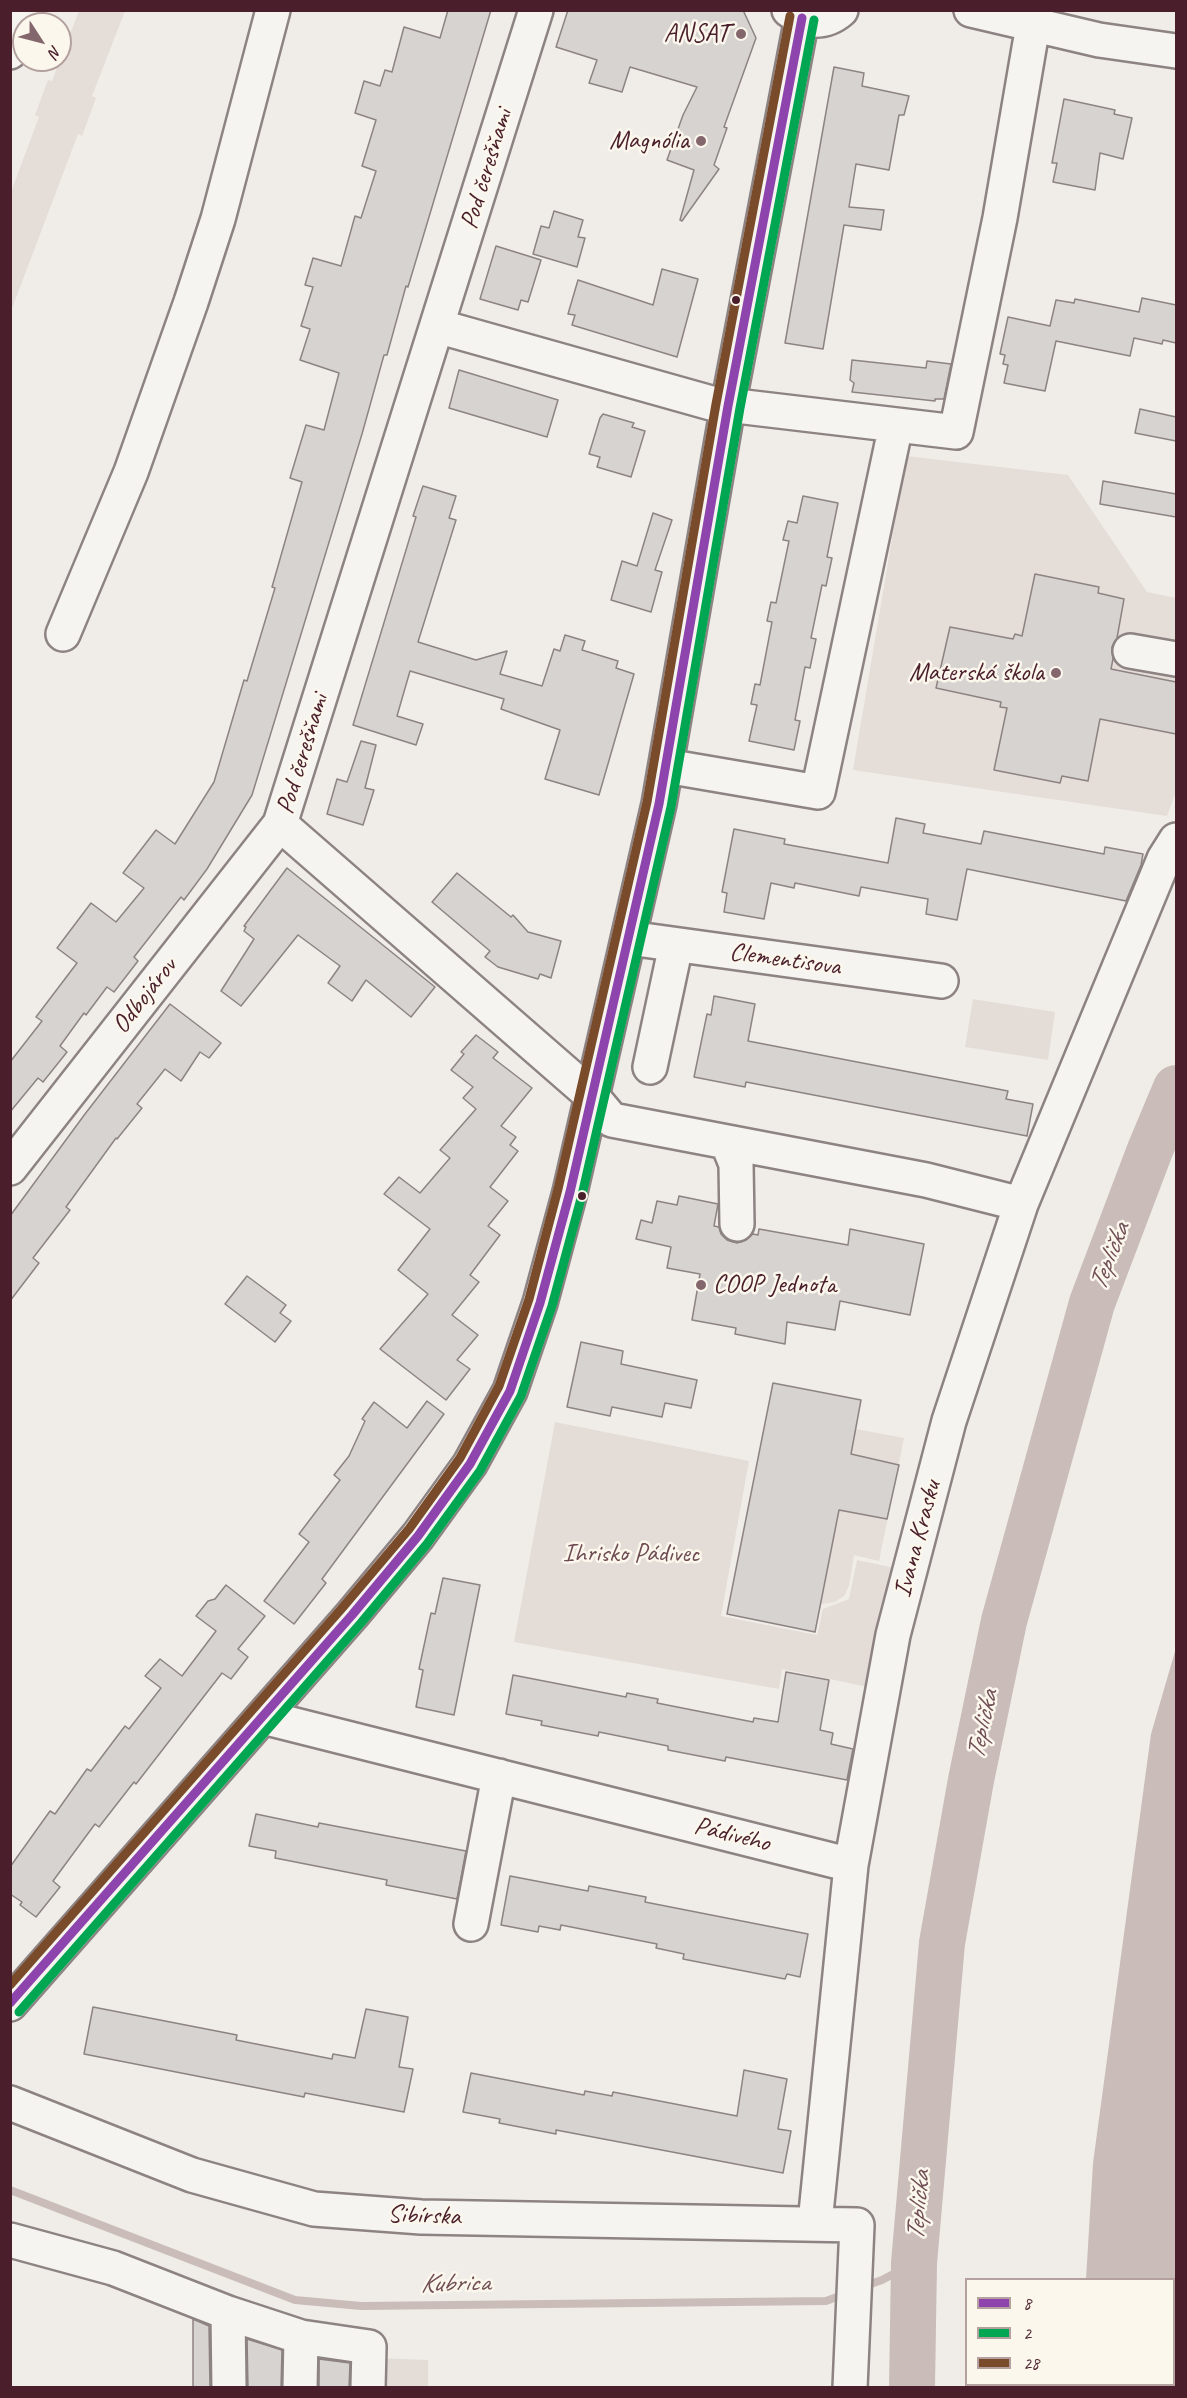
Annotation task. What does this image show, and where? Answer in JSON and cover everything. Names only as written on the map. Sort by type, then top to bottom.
[{"type":"street","points":[[10,52],[26,10]]},
{"type":"street","points":[[63,634],[131,472],[191,302],[218,219],[273,10]]},
{"type":"street","name":"Pod čerešňami","points":[[536,10],[280,824],[591,1095]]},
{"type":"street","points":[[10,2004],[263,1717],[418,1536],[470,1464],[510,1391],[540,1303],[570,1192],[666,766],[795,14],[813,21],[825,20],[841,10]]},
{"type":"street","points":[[971,10],[1033,25],[1096,25],[1176,51]]},
{"type":"street","points":[[437,326],[711,403],[956,432],[1000,218],[1033,25]]},
{"type":"street","points":[[666,766],[818,792],[896,425]]},
{"type":"street","points":[[1130,651],[1176,659]]},
{"type":"street","name":"Odbojárov","points":[[10,1168],[280,824]]},
{"type":"street","name":"Ivana Krasku","points":[[851,1865],[893,1635],[949,1421],[1021,1204],[1172,852]]},
{"type":"street","name":"Clementisova","points":[[628,938],[942,981]]},
{"type":"street","points":[[650,1067],[676,945]]},
{"type":"street","points":[[591,1095],[612,1120],[926,1180],[1021,1204]]},
{"type":"street","points":[[727,1142],[736,1164],[737,1224]]},
{"type":"street","name":"Pádivého","points":[[263,1717],[851,1865]]},
{"type":"street","points":[[471,1924],[500,1776]]},
{"type":"street","points":[[814,2223],[851,1865]]},
{"type":"street","name":"Sibírska","points":[[10,2103],[192,2175],[314,2209],[421,2217],[857,2225],[850,2388]]},
{"type":"street","points":[[10,2240],[113,2268],[228,2313],[302,2337],[369,2347],[368,2388]]},
{"type":"street","points":[[228,2313],[229,2388]]},
{"type":"street","points":[[300,2388],[302,2337]]},
{"type":"shaded area","points":[[79,11],[125,11],[92,96],[96,98],[82,136],[78,134],[11,311],[11,192],[39,117],[35,115],[48,80],[52,81],[55,72],[72,72],[72,29]]},
{"type":"shaded area","points":[[906,456],[1068,475],[1147,592],[1176,598],[1176,792],[1167,816],[853,770]]},
{"type":"shaded area","points":[[773,1383],[861,1400],[856,1429],[904,1438],[879,1561],[854,1555],[849,1586],[844,1596],[835,1602],[821,1604],[815,1632],[727,1614]]},
{"type":"shaded area","points":[[1176,1648],[1176,2387],[1080,2387],[1175,2386],[1175,2278],[1086,2278],[1093,2163],[1151,1734]]},
{"type":"green space","points":[[973,999],[1055,1012],[1048,1060],[965,1047]]},
{"type":"green space","name":"Ihrisko Pádivec","points":[[555,1422],[749,1461],[721,1616],[817,1635],[823,1609],[849,1599],[857,1560],[895,1568],[868,1687],[782,1669],[779,1689],[514,1642]]},
{"type":"green space","points":[[379,2358],[428,2360],[428,2387],[378,2388]]},
{"type":"building","points":[[448,10],[491,10],[387,355],[384,355],[252,795],[207,869],[184,900],[181,897],[134,957],[138,961],[114,992],[107,987],[86,1015],[84,1013],[60,1046],[67,1052],[43,1082],[38,1078],[10,1112],[10,1062],[42,1021],[36,1017],[77,963],[57,948],[91,903],[116,922],[144,888],[123,873],[156,830],[175,844],[214,782],[244,680],[247,681],[275,588],[272,587],[302,482],[290,478],[306,425],[324,430],[339,373],[300,360],[310,329],[301,326],[313,287],[305,285],[313,258],[341,266],[355,216],[361,218],[376,171],[362,166],[376,120],[355,113],[364,81],[380,86],[385,70],[392,72],[404,27],[440,38]]},
{"type":"building","points":[[568,10],[743,10],[756,38],[724,127],[727,128],[714,165],[719,169],[682,221],[680,220],[694,170],[667,160],[683,115],[697,87],[630,67],[622,92],[589,83],[597,60],[556,47]]},
{"type":"building","points":[[834,67],[864,73],[862,86],[909,96],[904,115],[899,115],[889,170],[856,164],[849,207],[884,210],[881,230],[844,225],[823,349],[785,343]]},
{"type":"building","points":[[1064,99],[1115,110],[1114,114],[1132,118],[1123,159],[1100,153],[1095,190],[1053,182],[1057,163],[1052,163]]},
{"type":"building","points":[[554,211],[583,220],[578,237],[585,238],[577,267],[533,254],[541,226],[549,228]]},
{"type":"building","points":[[496,246],[541,260],[528,302],[521,300],[518,310],[480,299]]},
{"type":"building","points":[[662,269],[698,279],[677,357],[572,325],[575,315],[568,314],[578,280],[653,305]]},
{"type":"building","points":[[1142,298],[1176,305],[1176,343],[1163,340],[1162,344],[1134,338],[1130,356],[1056,341],[1045,391],[1004,383],[1008,365],[1003,364],[1005,355],[1000,354],[1008,317],[1050,326],[1056,300],[1074,303],[1075,299],[1139,312]]},
{"type":"building","points":[[852,360],[926,368],[927,361],[951,364],[944,399],[935,399],[935,401],[852,392],[854,383],[850,380]]},
{"type":"building","points":[[459,370],[558,400],[547,437],[449,408]]},
{"type":"building","points":[[1140,409],[1176,417],[1176,441],[1135,433]]},
{"type":"building","points":[[603,414],[634,423],[632,427],[645,431],[631,477],[597,467],[600,457],[589,454]]},
{"type":"building","points":[[1103,481],[1176,494],[1176,517],[1100,504]]},
{"type":"building","points":[[423,486],[456,496],[449,518],[456,520],[418,642],[476,660],[507,651],[500,674],[542,686],[554,649],[560,651],[565,635],[585,641],[582,650],[618,661],[616,668],[634,674],[599,795],[545,779],[560,730],[501,709],[504,699],[410,671],[397,716],[423,724],[416,745],[353,725],[416,517],[413,516]]},
{"type":"building","points":[[803,496],[838,503],[827,557],[832,558],[826,586],[822,585],[811,638],[816,639],[810,668],[805,667],[795,720],[800,721],[794,750],[749,741],[757,705],[751,704],[755,684],[760,685],[772,622],[767,621],[771,602],[776,603],[789,541],[783,540],[788,521],[797,523]]},
{"type":"building","points":[[653,513],[672,520],[655,570],[662,572],[651,612],[611,600],[622,561],[637,566]]},
{"type":"building","points":[[1035,574],[1099,587],[1098,593],[1124,599],[1117,638],[1112,647],[1111,669],[1176,682],[1176,734],[1100,719],[1088,781],[1062,776],[1060,783],[994,770],[1007,708],[1000,707],[1001,702],[936,688],[950,627],[1013,639],[1015,634],[1022,636]]},
{"type":"building","points":[[361,741],[376,745],[365,788],[374,790],[363,825],[327,814],[337,779],[347,782]]},
{"type":"building","points":[[896,818],[925,824],[923,833],[981,844],[984,831],[1104,854],[1105,847],[1143,854],[1141,865],[1126,901],[967,869],[957,920],[926,914],[928,899],[861,887],[859,896],[795,883],[794,888],[771,883],[764,919],[724,912],[727,893],[722,892],[734,829],[785,839],[784,844],[888,863]]},
{"type":"building","points":[[287,868],[435,987],[411,1017],[366,980],[352,1001],[328,983],[340,966],[298,935],[241,1006],[221,991],[254,939],[244,931],[246,927],[244,926]]},
{"type":"building","points":[[457,873],[511,917],[513,915],[528,932],[561,941],[551,978],[540,974],[538,979],[498,967],[485,957],[490,951],[432,902]]},
{"type":"building","points":[[714,996],[755,1004],[748,1041],[1008,1091],[1006,1099],[1033,1104],[1027,1136],[746,1082],[745,1087],[694,1077],[707,1014],[711,1015]]},
{"type":"building","points":[[170,1004],[221,1043],[209,1058],[200,1052],[181,1081],[165,1069],[137,1104],[142,1108],[116,1138],[66,1207],[70,1210],[33,1258],[39,1263],[10,1301],[10,1216]]},
{"type":"building","points":[[476,1035],[498,1052],[493,1058],[532,1088],[501,1126],[516,1137],[510,1145],[518,1151],[490,1187],[508,1201],[488,1226],[500,1235],[470,1275],[479,1282],[452,1315],[478,1335],[457,1360],[470,1369],[446,1400],[380,1349],[428,1294],[398,1270],[430,1229],[384,1194],[399,1177],[420,1193],[450,1158],[440,1150],[476,1109],[463,1098],[473,1087],[451,1070],[464,1054],[461,1052]]},
{"type":"building","points":[[679,1196],[718,1204],[714,1226],[719,1227],[721,1234],[727,1240],[737,1243],[753,1234],[758,1235],[759,1229],[848,1245],[850,1229],[924,1244],[910,1315],[840,1301],[835,1330],[787,1322],[785,1344],[735,1334],[736,1328],[692,1320],[700,1274],[667,1268],[671,1247],[636,1239],[641,1220],[652,1223],[657,1201],[677,1205]]},
{"type":"building","points":[[247,1276],[286,1305],[280,1313],[291,1321],[275,1342],[225,1304]]},
{"type":"building","points":[[581,1342],[623,1351],[621,1364],[697,1380],[691,1408],[665,1403],[662,1417],[612,1407],[610,1416],[567,1407]]},
{"type":"building","points":[[773,1383],[861,1400],[851,1454],[899,1465],[887,1519],[839,1510],[815,1632],[727,1614]]},
{"type":"building","points":[[427,1401],[444,1414],[322,1579],[326,1583],[294,1624],[264,1601],[309,1542],[299,1534],[340,1480],[334,1475],[349,1456],[365,1421],[362,1419],[374,1402],[407,1428]]},
{"type":"building","points":[[443,1578],[480,1585],[454,1715],[416,1707],[423,1670],[419,1669],[431,1613],[435,1614]]},
{"type":"building","points":[[226,1585],[265,1616],[238,1649],[248,1657],[231,1679],[222,1673],[136,1784],[134,1782],[99,1827],[95,1824],[53,1881],[60,1887],[36,1917],[20,1905],[22,1902],[10,1894],[10,1867],[50,1811],[55,1814],[87,1769],[91,1771],[125,1726],[129,1729],[161,1688],[145,1676],[160,1659],[182,1676],[216,1631],[196,1616],[208,1601],[215,1599]]},
{"type":"building","points":[[786,1672],[829,1680],[820,1730],[833,1733],[831,1744],[853,1749],[847,1780],[726,1757],[725,1761],[668,1750],[668,1746],[599,1732],[598,1736],[541,1725],[542,1721],[506,1714],[513,1675],[626,1697],[627,1693],[658,1699],[657,1703],[753,1722],[754,1718],[778,1722]]},
{"type":"building","points":[[256,1814],[318,1827],[319,1823],[466,1851],[457,1899],[386,1885],[387,1880],[275,1858],[276,1851],[249,1846]]},
{"type":"building","points":[[510,1876],[588,1891],[589,1886],[646,1897],[645,1902],[808,1934],[800,1977],[787,1974],[785,1979],[683,1959],[684,1954],[656,1948],[657,1944],[561,1925],[560,1930],[539,1926],[538,1932],[501,1925]]},
{"type":"building","points":[[93,2007],[237,2035],[236,2040],[332,2059],[333,2054],[355,2058],[366,2009],[408,2017],[399,2067],[413,2069],[404,2112],[305,2093],[304,2097],[84,2054]]},
{"type":"building","points":[[744,2070],[787,2079],[778,2129],[791,2131],[783,2173],[556,2130],[556,2134],[499,2123],[500,2119],[463,2112],[471,2073],[584,2095],[585,2091],[612,2096],[613,2092],[737,2116]]},
{"type":"building","points":[[193,2319],[209,2326],[210,2388],[193,2388]]},
{"type":"building","points":[[247,2339],[282,2350],[281,2388],[248,2388]]},
{"type":"building","points":[[319,2359],[350,2363],[349,2388],[319,2388]]},
{"type":"waterway","name":"Teplička","points":[[912,2388],[914,2263],[942,1943],[971,1780],[1004,1621],[1092,1303],[1176,1088]]},
{"type":"waterway","name":"Kubrica","points":[[10,2190],[295,2300],[361,2306],[826,2301],[845,2294]]},
{"type":"waterway","name":"Kubrica","points":[[862,2287],[882,2280],[914,2263]]},
{"type":"transit line","name":"28","points":[[10,1985],[409,1529],[460,1458],[499,1386],[529,1299],[558,1189],[647,802],[716,404],[790,16]]},
{"type":"transit line","name":"8","points":[[10,2003],[352,1615],[418,1536],[470,1464],[510,1391],[540,1303],[570,1192],[659,804],[728,406],[802,18]]},
{"type":"transit line","name":"2","points":[[19,2012],[361,1623],[427,1544],[480,1471],[521,1396],[552,1306],[582,1195],[671,807],[740,408],[814,20]]},
{"type":"place","name":"ANSAT","points":[[741,34]]},
{"type":"place","name":"Magnólia","points":[[701,141]]},
{"type":"place","name":"Materská škola","points":[[1056,673]]},
{"type":"place","name":"COOP Jednota","points":[[701,1285]]}]
